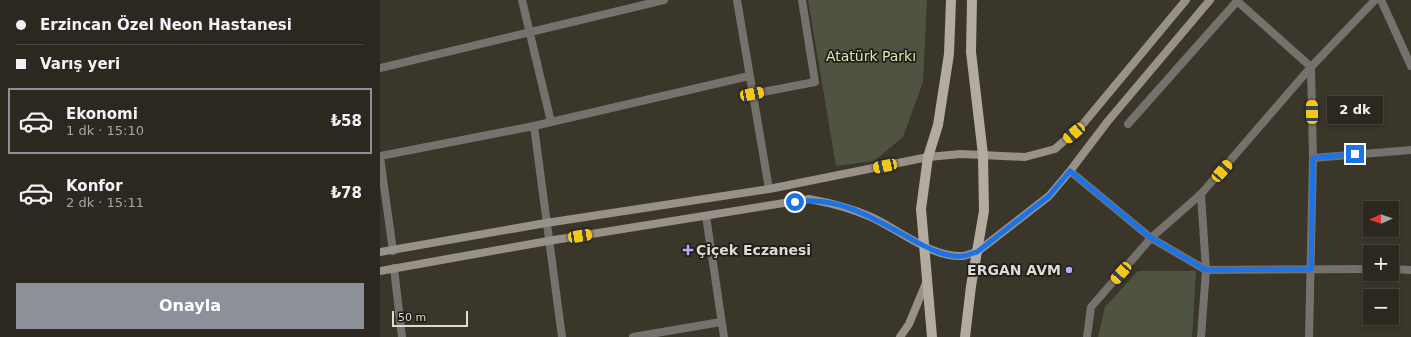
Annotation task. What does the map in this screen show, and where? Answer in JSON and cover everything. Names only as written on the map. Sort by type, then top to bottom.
[{"type":"main road","points":[[932,337],[926,283],[921,209],[928,157],[938,126],[949,54],[951,0]]},
{"type":"main road","points":[[965,337],[971,286],[984,211],[983,155],[971,52],[972,0]]},
{"type":"main road","points":[[380,252],[546,223],[769,189],[928,157],[961,154],[1025,157],[1055,149],[1083,124],[1186,0]]},
{"type":"main road","points":[[380,271],[548,241],[810,199],[836,204],[871,217],[923,246],[944,254],[963,256],[977,252],[1049,196],[1108,121],[1210,0]]},
{"type":"main road","points":[[900,337],[909,324],[926,283]]},
{"type":"street","points":[[522,0],[551,122]]},
{"type":"street","points":[[380,68],[529,31],[664,0]]},
{"type":"street","points":[[737,0],[769,189]]},
{"type":"street","points":[[752,94],[815,82],[802,0]]},
{"type":"street","points":[[1128,124],[1237,0],[1312,67],[1313,158],[1309,337]]},
{"type":"street","points":[[1087,337],[1091,308],[1151,238],[1202,194],[1312,67],[1375,0]]},
{"type":"street","points":[[1381,0],[1411,66]]},
{"type":"street","points":[[393,250],[380,156],[534,126],[749,76]]},
{"type":"street","points":[[534,126],[548,241],[562,337]]},
{"type":"street","points":[[1313,158],[1411,150]]},
{"type":"street","points":[[1070,171],[1151,238],[1206,270],[1363,269]]},
{"type":"street","points":[[1202,194],[1206,270],[1202,337]]},
{"type":"street","points":[[706,216],[724,337]]},
{"type":"street","points":[[394,268],[402,337]]},
{"type":"street","points":[[1399,270],[1411,270]]},
{"type":"street","points":[[633,337],[721,322]]},
{"type":"green space","name":"Atatürk Parkı","points":[[808,0],[927,0],[923,82],[903,137],[874,161],[836,166]]},
{"type":"green space","points":[[1138,271],[1196,271],[1192,337],[1098,337],[1105,307]]},
{"type":"place","name":"Çiçek Eczanesi","points":[[688,250]]},
{"type":"place","name":"ERGAN AVM","points":[[1069,270]]},
{"type":"route","points":[[795,202],[810,199],[836,204],[871,217],[923,246],[944,254],[963,256],[977,252],[1049,196],[1070,171],[1151,238],[1206,270],[1311,269],[1313,158],[1355,154]]}]
